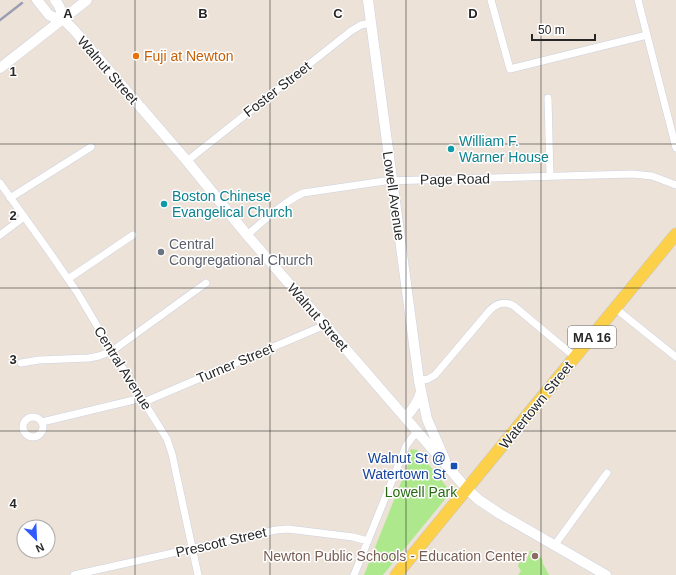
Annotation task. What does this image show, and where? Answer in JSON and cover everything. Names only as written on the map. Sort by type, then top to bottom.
[{"type":"main road","name":"Walnut Street","points":[[55,0],[62,12],[63,19]]},
{"type":"main road","points":[[0,68],[87,0]]},
{"type":"main road","name":"Lowell Avenue","points":[[368,0],[420,386],[429,423],[449,470]]},
{"type":"main road","name":"Walnut Street","points":[[37,1],[49,15],[63,19],[74,30],[449,470],[467,489],[479,500],[500,514],[606,575]]},
{"type":"main road","name":"Watertown Street","points":[[396,575],[676,234]]},
{"type":"main road","points":[[405,418],[415,406],[419,398],[420,386]]},
{"type":"street","points":[[491,0],[510,69],[647,35]]},
{"type":"street","points":[[638,0],[676,148]]},
{"type":"street","name":"Foster Street","points":[[186,161],[351,31],[371,23]]},
{"type":"street","points":[[548,98],[550,176]]},
{"type":"street","points":[[10,198],[90,146]]},
{"type":"street","name":"Page Road","points":[[248,235],[293,197],[303,193],[363,183],[392,180],[638,174],[652,176],[676,185]]},
{"type":"street","name":"Central Avenue","points":[[0,184],[68,279],[167,439],[171,450],[198,575]]},
{"type":"street","points":[[0,235],[24,217]]},
{"type":"street","points":[[68,279],[133,235]]},
{"type":"street","points":[[21,363],[39,360],[89,358],[112,351],[206,283]]},
{"type":"street","points":[[420,386],[435,375],[496,304],[510,303],[576,357]]},
{"type":"street","points":[[615,308],[676,357]]},
{"type":"street","name":"Turner Street","points":[[42,422],[143,400],[325,325]]},
{"type":"street","points":[[354,575],[406,446],[417,432]]},
{"type":"street","points":[[554,546],[607,474]]},
{"type":"street","name":"Prescott Street","points":[[74,575],[268,531],[284,529],[353,537],[368,541]]},
{"type":"green space","name":"Lowell Park","points":[[411,449],[417,450],[451,492],[383,575],[364,575],[408,465]]},
{"type":"green space","points":[[530,551],[536,551],[539,554],[549,575],[518,575],[521,571],[518,566],[520,560],[526,562]]},
{"type":"railway","points":[[0,20],[22,3]]},
{"type":"place","name":"Fuji at Newton","points":[[136,56]]},
{"type":"place","name":"William F. Warner House","points":[[451,149]]},
{"type":"place","name":"Boston Chinese Evangelical Church","points":[[164,204]]},
{"type":"place","name":"Central Congregational Church","points":[[161,252]]},
{"type":"place","name":"Walnut St @ Watertown St","points":[[454,466]]},
{"type":"place","name":"Newton Public Schools - Education Center","points":[[535,556]]}]
